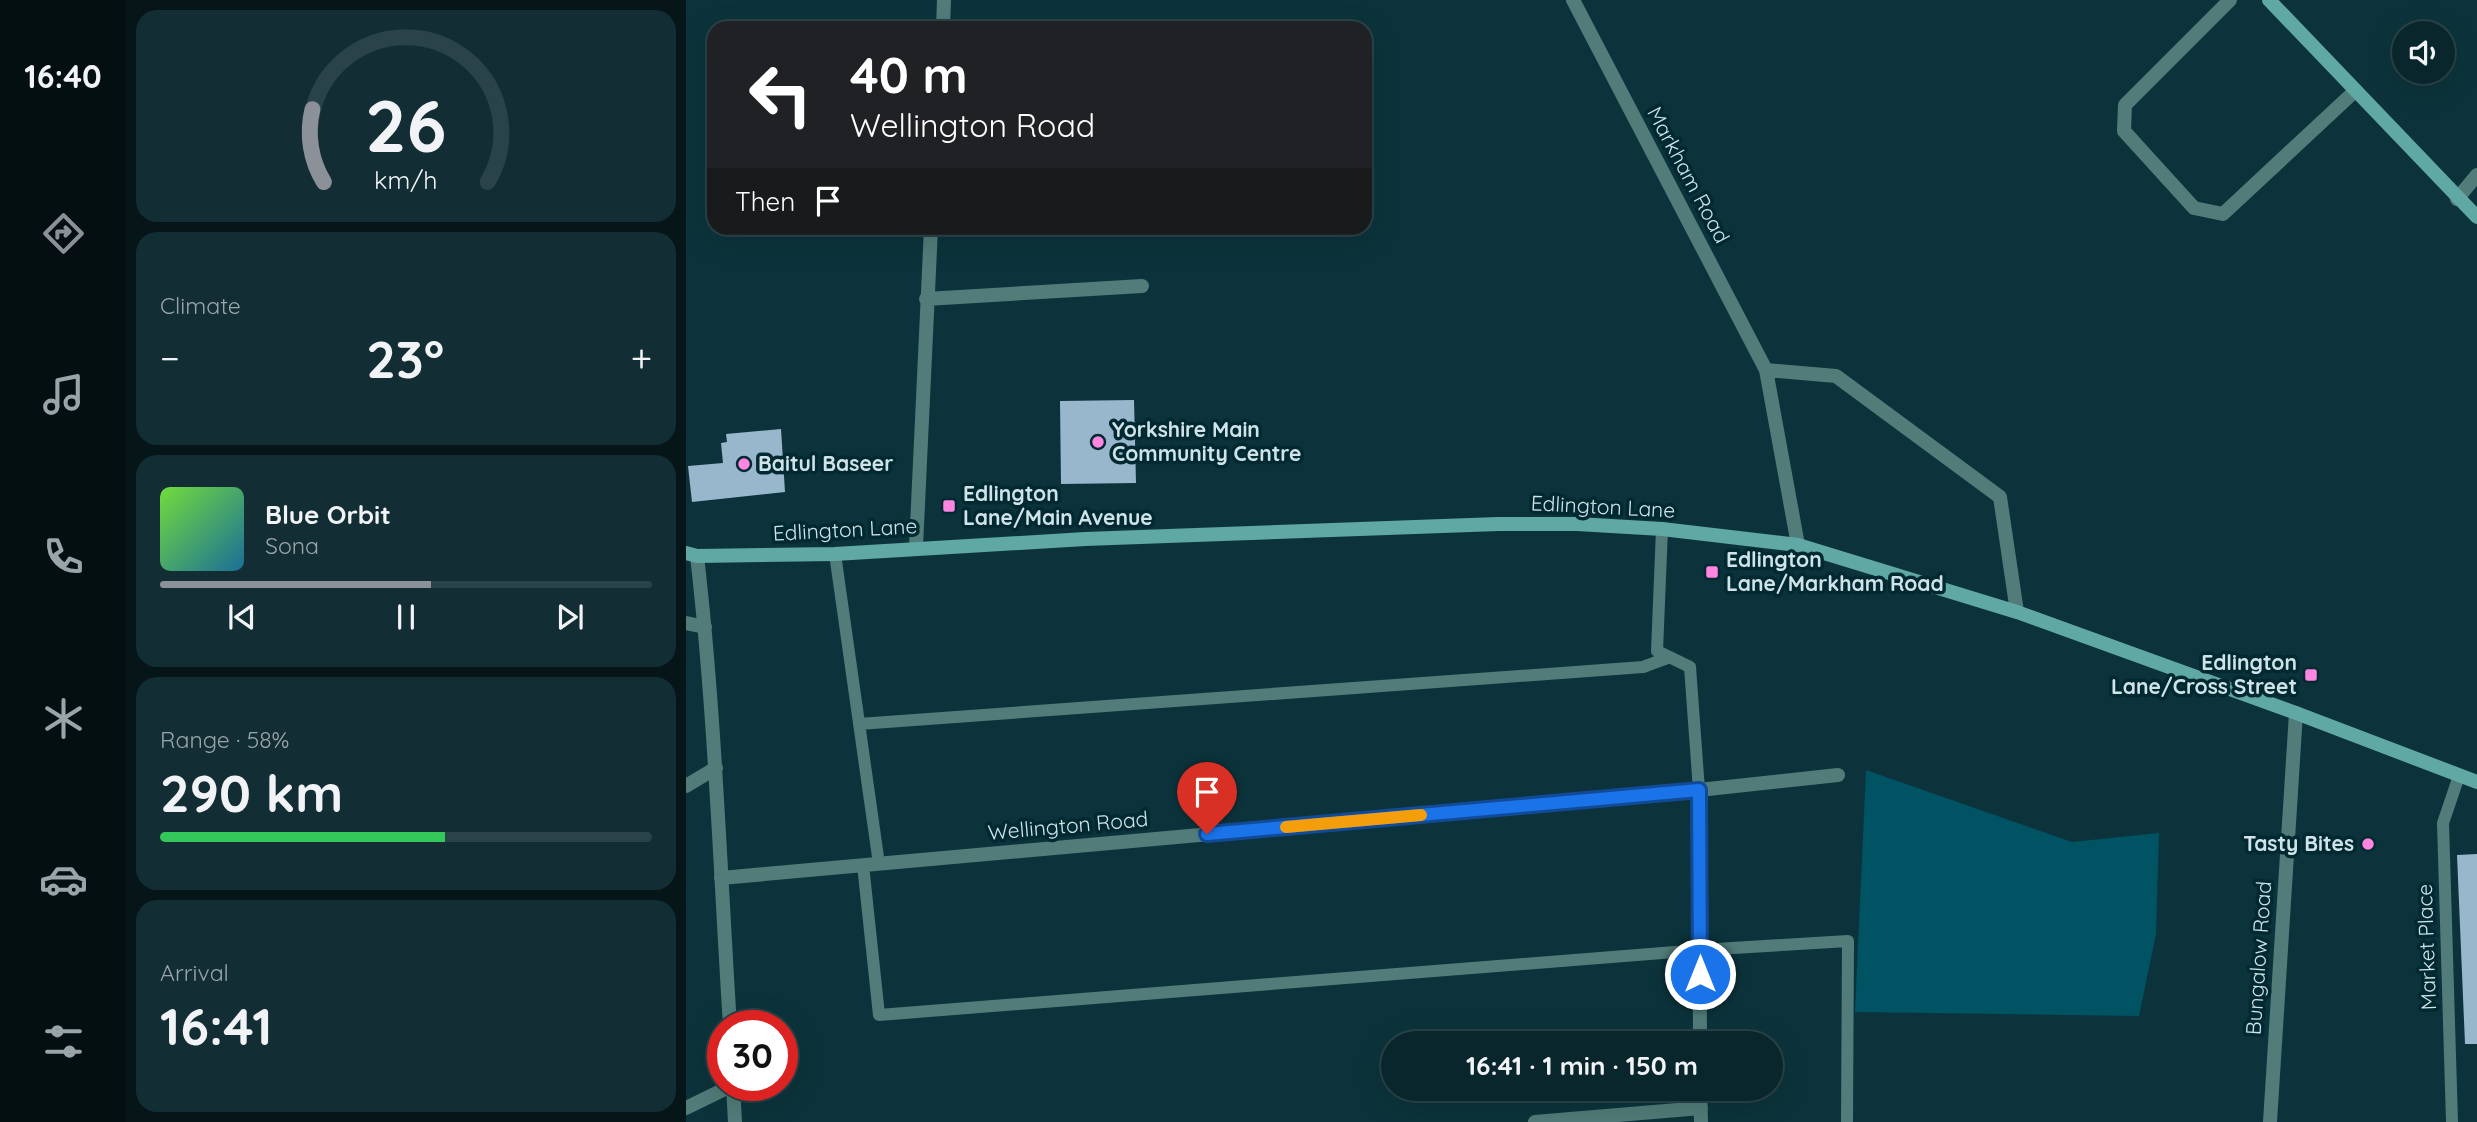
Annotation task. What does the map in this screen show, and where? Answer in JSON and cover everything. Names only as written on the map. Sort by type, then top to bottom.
[{"type":"main road","points":[[2269,0],[2477,217]]},
{"type":"main road","name":"Edlington Lane","points":[[692,554],[835,554],[916,547],[1498,524],[1577,524],[1662,529],[1798,545],[2017,612],[2477,782]]},
{"type":"street","points":[[943,21],[944,0]]},
{"type":"street","name":"Markham Road","points":[[1573,0],[1766,370],[1798,545]]},
{"type":"street","points":[[2230,0],[2125,105],[2124,131],[2194,208],[2223,214],[2355,91]]},
{"type":"street","points":[[2457,199],[2477,175]]},
{"type":"street","points":[[916,547],[931,235]]},
{"type":"street","points":[[926,299],[1142,286]]},
{"type":"street","points":[[1766,370],[1836,376],[2000,497],[2017,612]]},
{"type":"street","points":[[692,554],[705,627],[716,768],[729,1010]]},
{"type":"street","points":[[686,623],[705,627]]},
{"type":"street","name":"Bungalow Road","points":[[2270,1122],[2296,713]]},
{"type":"street","points":[[686,786],[716,768]]},
{"type":"street","name":"Wellington Road","points":[[721,878],[1699,790],[1838,775]]},
{"type":"street","points":[[1699,790],[1700,1031]]},
{"type":"street","points":[[686,1108],[707,1098]]},
{"type":"street","points":[[734,1101],[736,1122]]},
{"type":"street","points":[[1535,1122],[1701,1115]]},
{"type":"lane","points":[[1662,529],[1657,652],[1690,667],[1699,790]]},
{"type":"lane","points":[[835,554],[879,864]]},
{"type":"lane","points":[[859,724],[1643,667],[1670,657]]},
{"type":"lane","name":"Market Place","points":[[2452,1121],[2443,823],[2459,776]]},
{"type":"lane","points":[[863,865],[879,1015],[1700,950],[1848,941],[1847,1122]]},
{"type":"shaded area","points":[[1866,770],[2072,842],[2159,833],[2156,934],[2139,1016],[1855,1012]]},
{"type":"building","name":"Yorkshire Main Community Centre","points":[[1134,400],[1136,483],[1061,484],[1060,401]]},
{"type":"building","name":"Baitul Baseer","points":[[781,429],[785,492],[692,502],[688,466],[723,463],[721,443],[727,442],[726,434]]},
{"type":"building","points":[[2477,854],[2477,1044],[2465,1044],[2457,855]]},
{"type":"slow traffic","points":[[1286,827],[1421,815]]},
{"type":"place","name":"Yorkshire Main Community Centre","points":[[1098,442]]},
{"type":"place","name":"Baitul Baseer","points":[[744,464]]},
{"type":"place","name":"Edlington Lane/Main Avenue","points":[[949,506]]},
{"type":"place","name":"Edlington Lane/Markham Road","points":[[1712,572]]},
{"type":"place","name":"Edlington Lane/Cross Street","points":[[2311,675]]},
{"type":"place","name":"Tasty Bites","points":[[2368,844]]},
{"type":"route","points":[[1207,834],[1699,790],[1700,974]]}]
